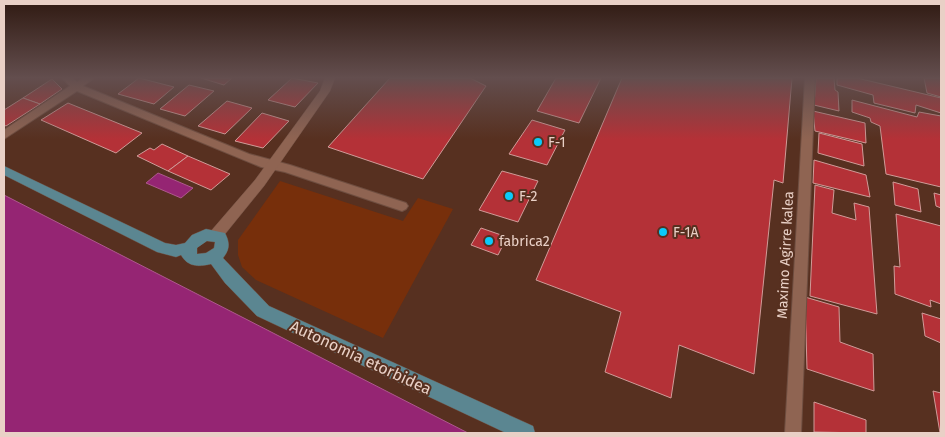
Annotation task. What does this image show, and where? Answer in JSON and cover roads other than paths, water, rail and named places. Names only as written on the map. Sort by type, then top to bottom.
[{"type":"main road","points":[[4,170],[162,248],[176,251],[190,247],[201,237],[216,235],[220,237],[223,244],[222,249],[214,257],[204,261],[189,257],[190,247]]},
{"type":"main road","name":"Autonomia etorbidea","points":[[214,257],[236,285],[242,288],[263,311],[526,433]]},
{"type":"street","points":[[4,135],[59,98]]},
{"type":"street","points":[[104,98],[245,157],[286,168],[402,206]]},
{"type":"street","points":[[216,235],[237,213],[320,98]]},
{"type":"street","name":"Maximo Agirre kalea","points":[[793,433],[809,98]]},
{"type":"place","name":"F-1","points":[[538,142]]},
{"type":"place","name":"F-2","points":[[509,196]]},
{"type":"place","name":"F-1A","points":[[663,232]]},
{"type":"place","name":"fabrica2","points":[[489,241]]}]
